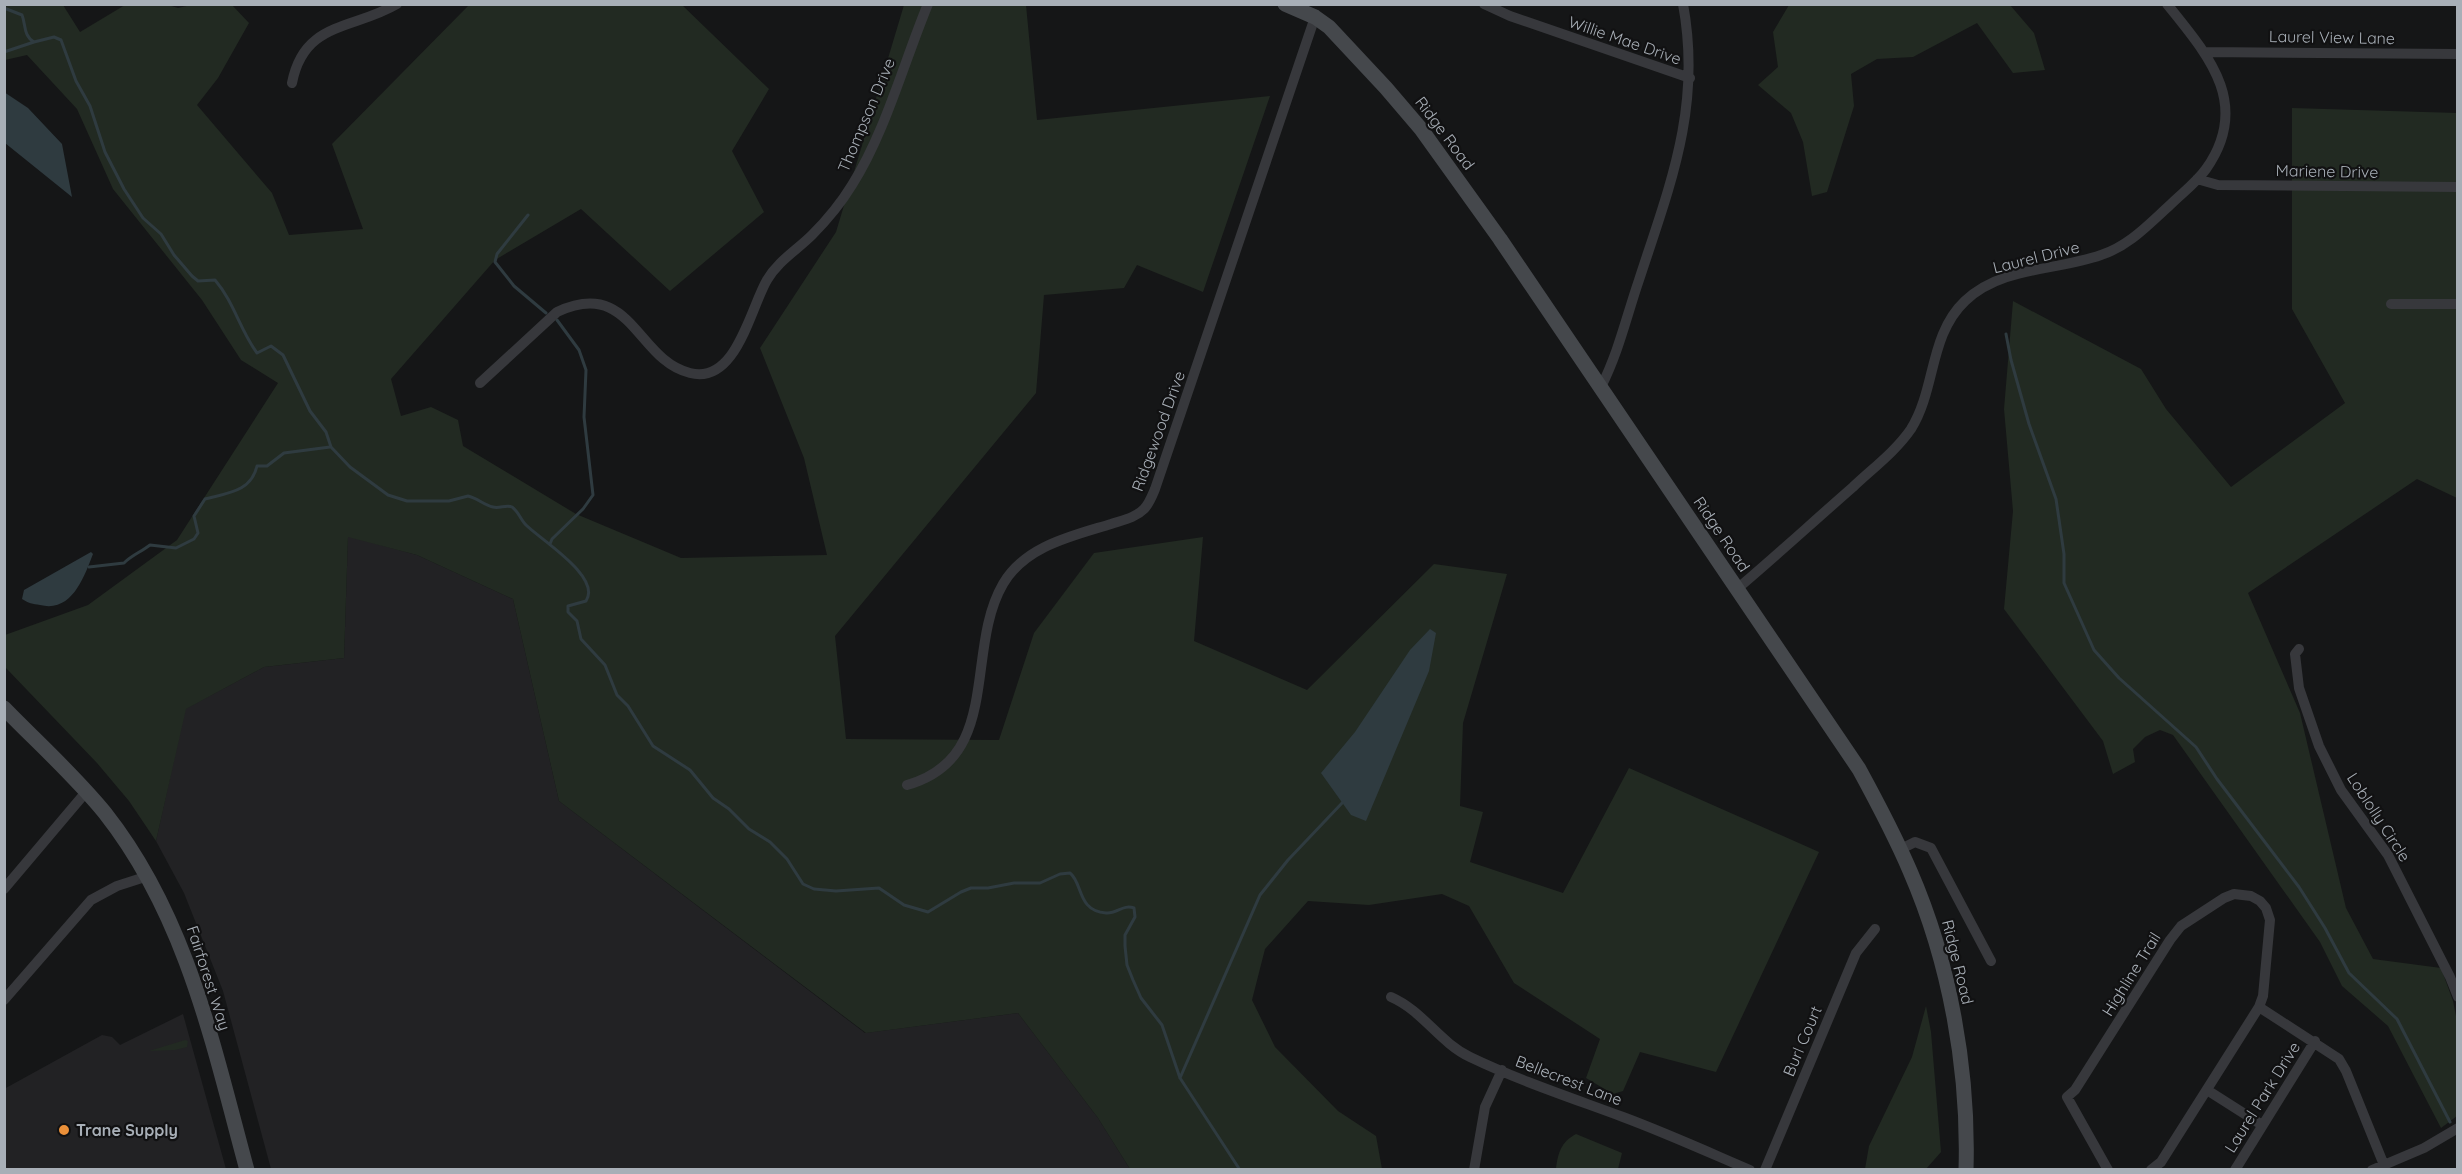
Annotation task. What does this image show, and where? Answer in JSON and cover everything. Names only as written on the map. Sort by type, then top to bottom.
[{"type":"street","points":[[292,83],[301,57],[318,37],[341,25],[380,13],[397,4]]},
{"type":"street","name":"Thompson Drive","points":[[480,383],[547,320],[557,312],[577,305],[600,306],[620,313],[661,357],[680,370],[691,374],[704,374],[724,366],[736,349],[770,276],[812,235],[853,184],[879,130],[928,4]]},
{"type":"street","name":"Ridge Road","points":[[1285,4],[1315,17],[1351,48],[1421,129],[1494,230],[1859,769],[1901,849],[1923,904],[1948,992],[1962,1079],[1966,1170]]},
{"type":"street","name":"Willie Mae Drive","points":[[1484,4],[1510,16],[1690,78]]},
{"type":"street","points":[[1600,387],[1616,356],[1675,171],[1686,119],[1690,78],[1683,4]]},
{"type":"street","name":"Laurel Drive","points":[[1737,589],[1875,467],[1905,436],[1919,412],[1934,356],[1945,329],[1964,302],[1990,283],[2006,277],[2091,258],[2115,249],[2139,233],[2197,179],[2214,154],[2224,119],[2224,94],[2205,52],[2167,4]]},
{"type":"street","name":"Ridgewood Drive","points":[[907,785],[934,774],[954,756],[966,738],[973,718],[983,647],[992,612],[998,592],[1011,573],[1040,548],[1131,518],[1147,505],[1155,489],[1315,17]]},
{"type":"street","name":"Laurel View Lane","points":[[2205,52],[2457,54]]},
{"type":"street","name":"Mariene Drive","points":[[2197,179],[2218,185],[2457,187]]},
{"type":"street","points":[[2391,304],[2457,304]]},
{"type":"street","name":"Loblolly Circle","points":[[2299,650],[2295,654],[2299,688],[2319,746],[2341,790],[2388,855],[2450,977],[2457,997]]},
{"type":"street","name":"Fairforest Way","points":[[4,708],[105,813],[148,876],[171,921],[193,976],[247,1170]]},
{"type":"street","points":[[4,889],[86,792]]},
{"type":"street","points":[[1901,849],[1915,842],[1931,848],[1991,961]]},
{"type":"street","points":[[4,1000],[91,900],[117,886],[148,876]]},
{"type":"street","name":"Highline Trail","points":[[2108,1170],[2067,1097],[2075,1090],[2175,932],[2214,904],[2234,894],[2251,896],[2266,908],[2270,920],[2263,996],[2259,1007],[2162,1162],[2151,1169]]},
{"type":"street","name":"Burl Court","points":[[1765,1170],[1856,953],[1875,929]]},
{"type":"street","name":"Bellecrest Lane","points":[[1391,997],[1416,1011],[1460,1050],[1549,1091],[1625,1118],[1750,1170]]},
{"type":"street","points":[[2259,1007],[2332,1052],[2346,1071],[2385,1167]]},
{"type":"street","name":"Laurel Park Drive","points":[[2235,1170],[2315,1041]]},
{"type":"street","points":[[1474,1170],[1485,1107],[1502,1070]]},
{"type":"street","points":[[2207,1090],[2262,1125]]},
{"type":"street","points":[[2372,1170],[2385,1167],[2424,1148],[2457,1128]]},
{"type":"shaded area","points":[[5,5],[63,5],[80,32],[125,5],[168,5],[178,8],[191,5],[232,5],[249,23],[218,78],[197,105],[272,193],[289,235],[363,229],[332,144],[469,5],[682,5],[769,89],[732,151],[764,212],[670,291],[581,209],[495,260],[391,379],[401,416],[431,407],[458,420],[463,446],[576,514],[681,558],[827,555],[804,458],[760,348],[836,232],[904,5],[1026,5],[1037,120],[1270,96],[1203,292],[1137,265],[1124,288],[1044,295],[1036,393],[835,636],[846,739],[999,740],[1034,633],[1094,553],[1203,537],[1194,641],[1307,690],[1434,564],[1507,574],[1463,723],[1460,806],[1483,812],[1470,862],[1563,893],[1629,768],[1819,852],[1716,1072],[1640,1052],[1623,1091],[1613,1094],[1586,1078],[1600,1039],[1514,983],[1469,906],[1442,894],[1369,905],[1308,901],[1265,949],[1252,1000],[1275,1047],[1338,1111],[1376,1136],[1382,1169],[1130,1169],[1098,1118],[1018,1013],[866,1033],[559,801],[513,599],[417,555],[348,537],[344,658],[264,667],[186,709],[156,841],[129,801],[97,763],[5,667],[5,635],[88,605],[177,540],[278,383],[241,360],[202,300],[113,189],[77,109],[27,55],[5,60]]},
{"type":"shaded area","points":[[1789,5],[2010,5],[2034,33],[2045,70],[2013,73],[1977,23],[1913,57],[1877,59],[1851,74],[1854,106],[1827,192],[1812,196],[1803,142],[1791,113],[1758,85],[1778,67],[1773,32]]},
{"type":"shaded area","points":[[4,92],[28,108],[62,144],[72,197],[5,143]]},
{"type":"shaded area","points":[[2292,108],[2457,113],[2457,498],[2417,479],[2248,593],[2300,713],[2346,908],[2373,959],[2441,968],[2453,1001],[2457,1021],[2457,1116],[2441,1128],[2388,1026],[2342,986],[2320,942],[2173,735],[2160,730],[2145,737],[2133,749],[2135,762],[2113,774],[2103,741],[2004,609],[2013,511],[2004,409],[2013,301],[2141,369],[2166,409],[2231,487],[2345,403],[2292,309]]},
{"type":"shaded area","points":[[348,536],[417,555],[513,599],[559,801],[865,1033],[1018,1013],[1098,1118],[1130,1169],[271,1169],[223,991],[184,893],[156,841],[185,709],[264,667],[344,658]]},
{"type":"shaded area","points":[[91,552],[93,554],[81,582],[61,604],[51,606],[33,604],[22,599],[24,590]]},
{"type":"shaded area","points":[[1430,629],[1436,633],[1429,671],[1366,821],[1351,815],[1321,773],[1355,732],[1410,650]]},
{"type":"shaded area","points":[[1926,1006],[1931,1032],[1941,1152],[1926,1169],[1865,1169],[1869,1146],[1912,1057]]},
{"type":"shaded area","points":[[183,1014],[226,1169],[5,1169],[4,1089],[102,1035],[112,1037],[120,1045]]},
{"type":"shaded area","points":[[188,1041],[187,1047],[149,1051]]},
{"type":"shaded area","points":[[1576,1134],[1622,1153],[1618,1169],[1556,1169],[1561,1148]]},
{"type":"waterway","points":[[4,8],[22,15],[26,33],[34,42],[54,37],[61,40],[76,81],[90,106],[105,152],[124,189],[143,218],[161,234],[174,255],[192,276],[198,281],[215,280],[227,297],[257,353],[271,346],[283,355],[310,411],[326,432],[331,447],[350,467],[388,495],[407,501],[449,501],[468,496],[493,507],[512,507],[526,525],[578,570],[585,581],[589,591],[586,601],[568,606],[568,612],[577,621],[581,639],[605,665],[617,695],[628,706],[653,746],[690,770],[713,798],[729,809],[749,829],[770,842],[787,859],[803,884],[814,889],[836,891],[879,888],[904,905],[928,912],[971,888],[988,888],[1014,883],[1040,883],[1060,874],[1070,873],[1085,902],[1097,911],[1110,913],[1127,907],[1134,908],[1135,917],[1125,935],[1127,965],[1133,980],[1141,998],[1162,1025],[1180,1078],[1240,1170]]},
{"type":"waterway","points":[[4,52],[34,42]]},
{"type":"waterway","points":[[528,215],[497,254],[495,262],[514,286],[546,313]]},
{"type":"waterway","points":[[550,544],[593,495],[584,417],[586,370],[579,350],[557,320]]},
{"type":"waterway","points":[[2006,334],[2029,424],[2056,499],[2064,554],[2064,583],[2094,650],[2119,678],[2196,747],[2217,779],[2299,887],[2325,928],[2349,973],[2397,1019],[2450,1122]]},
{"type":"waterway","points":[[89,567],[124,563],[150,545],[176,548],[194,539],[198,533],[194,516],[205,499],[230,493],[244,486],[254,475],[257,466],[267,466],[284,453],[330,447]]},
{"type":"waterway","points":[[1180,1078],[1260,895],[1288,860],[1343,802]]},
{"type":"place","name":"Trane Supply","points":[[64,1130]]}]
